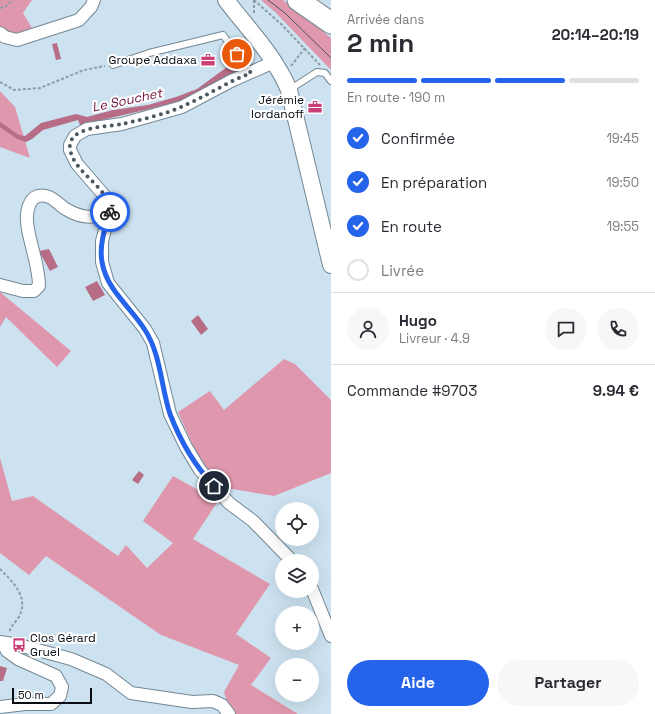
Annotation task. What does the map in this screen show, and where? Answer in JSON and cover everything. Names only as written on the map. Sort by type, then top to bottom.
[{"type":"highway","points":[[298,0],[331,23]]},
{"type":"highway","points":[[319,0],[331,8]]},
{"type":"street","points":[[0,33],[5,37],[17,40],[79,20],[91,8],[94,0]]},
{"type":"street","points":[[226,0],[283,74],[289,90],[331,265]]},
{"type":"street","points":[[274,62],[231,81],[182,107],[122,124],[87,129],[75,136],[70,145],[72,155],[77,164],[109,201],[110,211],[102,241],[102,262],[108,283],[145,329],[153,343],[170,414],[186,447],[200,470],[229,503],[252,521],[285,554]]},
{"type":"street","points":[[0,285],[23,292],[34,291],[39,286],[26,220],[31,201],[34,196],[40,195],[50,197],[63,207],[87,217],[100,217],[110,211]]},
{"type":"street","points":[[316,598],[331,636]]},
{"type":"street","points":[[0,707],[25,704],[50,704],[60,696],[62,687],[56,676],[18,659],[7,651],[5,640],[71,659],[106,674],[131,693],[192,702],[213,701],[222,705],[229,714]]},
{"type":"lane","points":[[113,65],[223,35],[251,73]]},
{"type":"lane","points":[[289,90],[317,72],[325,73],[331,81]]},
{"type":"path","points":[[0,8],[6,6],[13,0]]},
{"type":"path","points":[[255,20],[254,0],[282,24],[318,61],[325,73]]},
{"type":"path","points":[[290,68],[305,48]]},
{"type":"path","points":[[0,82],[14,90],[40,88],[84,70],[113,65]]},
{"type":"path","points":[[0,569],[17,588],[23,603],[22,611],[5,640]]},
{"type":"shaded area","points":[[0,0],[32,0],[23,13],[32,28],[23,32],[12,33],[0,28]]},
{"type":"shaded area","points":[[261,0],[283,0],[331,38],[331,70],[275,12]]},
{"type":"shaded area","points":[[57,43],[61,59],[56,60],[52,44]]},
{"type":"shaded area","points":[[237,64],[239,71],[230,74],[196,97],[80,125],[78,120],[43,130],[26,142],[17,139],[0,127],[0,122],[19,135],[25,136],[41,123],[76,114],[87,117],[113,110],[148,105],[197,89],[227,67]]},
{"type":"shaded area","points":[[0,91],[15,107],[30,158],[0,147]]},
{"type":"shaded area","points":[[49,249],[58,267],[50,271],[39,251]]},
{"type":"shaded area","points":[[97,281],[105,295],[93,301],[85,287]]},
{"type":"shaded area","points":[[0,292],[71,351],[57,367],[6,317],[0,327]]},
{"type":"shaded area","points":[[198,315],[208,329],[201,335],[191,321]]},
{"type":"shaded area","points":[[284,359],[295,364],[331,400],[331,473],[274,496],[226,488],[204,470],[178,412],[210,391],[224,410]]},
{"type":"shaded area","points":[[0,458],[12,501],[33,496],[118,556],[126,545],[147,568],[173,543],[143,521],[173,476],[218,501],[193,539],[270,584],[236,634],[271,658],[251,685],[275,700],[275,702],[279,702],[298,714],[231,714],[224,692],[239,665],[161,635],[46,556],[29,575],[0,553]]},
{"type":"shaded area","points":[[139,471],[144,475],[138,484],[132,480]]},
{"type":"shaded area","points":[[0,666],[7,668],[3,681],[0,681]]},
{"type":"tram line","points":[[268,0],[285,13],[331,58]]},
{"type":"way so far","points":[[110,212],[109,201],[77,164],[72,155],[70,145],[75,136],[87,129],[122,124],[182,107],[231,81],[251,73],[237,54]]},
{"type":"place","name":"Groupe Addaxa","points":[[208,60]]},
{"type":"place","name":"Jérémie Iordanoff","points":[[315,107]]},
{"type":"place","name":"Clos Gérard Gruel","points":[[19,645]]},
{"type":"route","points":[[110,212],[102,241],[102,262],[108,283],[145,329],[153,343],[170,414],[193,459],[206,478],[214,486]]},
{"type":"water label","name":"Le Souchet","points":[[127,100]]}]
